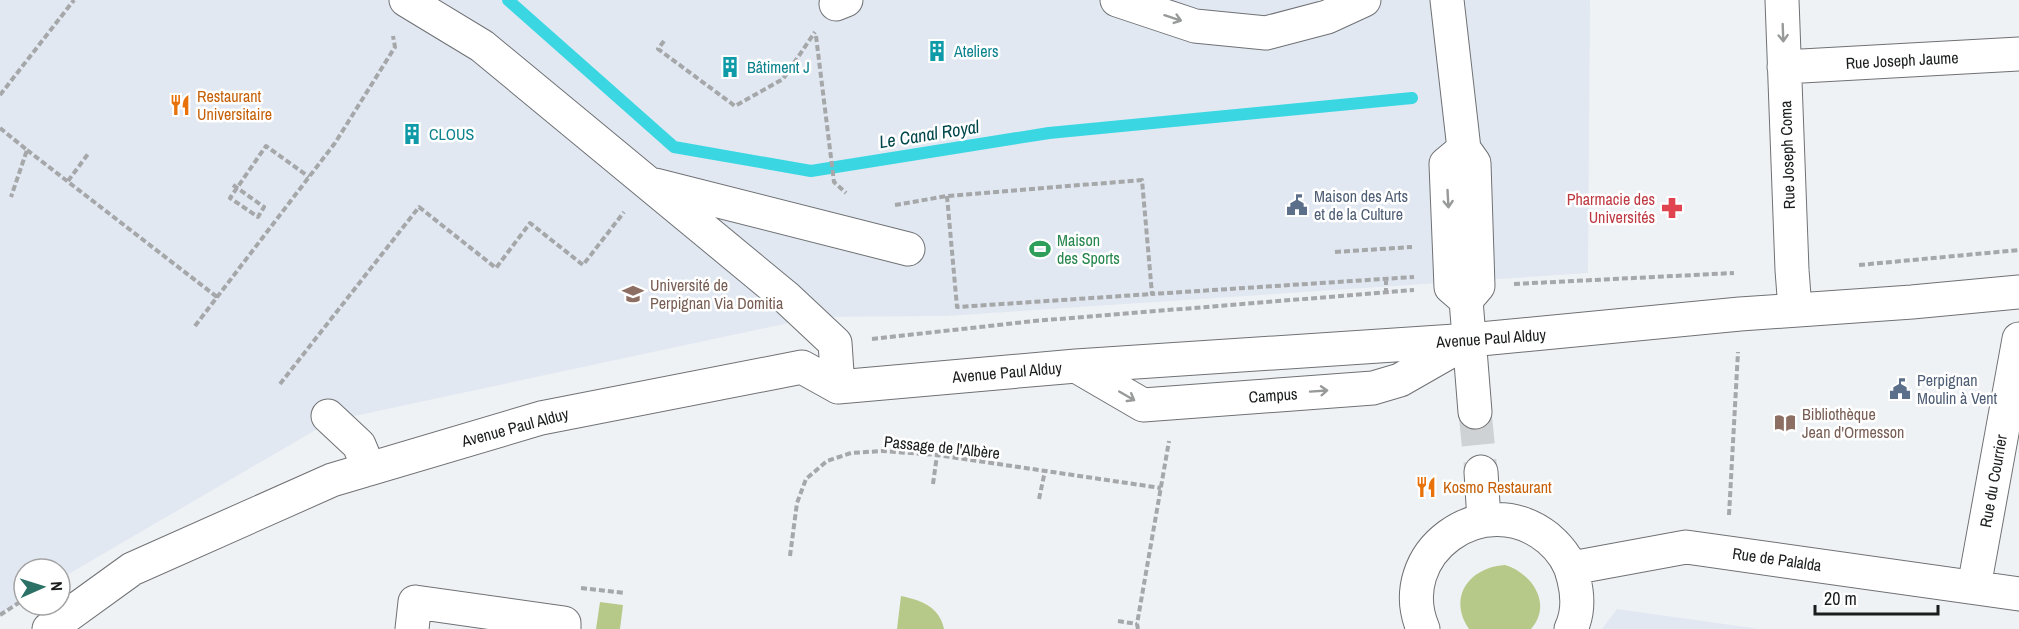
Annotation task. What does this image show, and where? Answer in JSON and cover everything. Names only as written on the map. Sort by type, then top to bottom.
[{"type":"street","points":[[406,0],[482,46],[787,298],[836,343],[838,387]]},
{"type":"street","points":[[1117,0],[1195,26],[1266,33],[1327,17],[1364,0]]},
{"type":"street","points":[[1447,0],[1464,149],[1474,163],[1478,286],[1455,273]]},
{"type":"street","name":"Rue Joseph Coma","points":[[1782,0],[1795,309]]},
{"type":"street","name":"Rue Joseph Jaume","points":[[1784,67],[2019,54]]},
{"type":"street","points":[[1464,149],[1446,164],[1455,273],[1470,340],[1475,412]]},
{"type":"street","points":[[647,183],[908,249]]},
{"type":"street","name":"Avenue Paul Alduy","points":[[49,629],[132,569],[332,480],[541,418],[802,367],[838,387],[1076,366],[1470,340],[1795,309],[1912,302],[2019,292]]},
{"type":"street","name":"Rue du Courrier","points":[[1974,587],[2019,339]]},
{"type":"street","name":"Campus","points":[[1076,366],[1143,405],[1373,388],[1400,380],[1470,340]]},
{"type":"street","points":[[328,416],[358,445],[369,469]]},
{"type":"street","points":[[1481,472],[1485,519]]},
{"type":"street","points":[[1423,629],[1418,618],[1417,591],[1424,566],[1438,544],[1460,528],[1485,519],[1511,520],[1536,529],[1557,546],[1572,568],[1577,594],[1575,621],[1571,629]]},
{"type":"street","name":"Rue de Palalda","points":[[1572,568],[1686,547],[2019,594]]},
{"type":"street","points":[[411,629],[415,602],[564,626]]},
{"type":"path","points":[[0,95],[74,0]]},
{"type":"path","points":[[195,326],[335,143],[395,47],[391,28]]},
{"type":"path","points":[[664,41],[658,49],[735,106],[783,79],[815,32],[834,182]]},
{"type":"path","points":[[0,128],[217,297]]},
{"type":"path","points":[[233,185],[240,191],[264,207],[258,217],[230,198],[236,189],[242,181],[266,146],[309,177]]},
{"type":"path","points":[[11,197],[27,150]]},
{"type":"path","points":[[68,181],[88,154]]},
{"type":"path","points":[[866,238],[866,211],[947,196],[1142,180],[1152,294]]},
{"type":"path","points":[[280,384],[419,207],[496,268],[531,223],[583,264],[647,183]]},
{"type":"path","points":[[947,196],[957,307],[1455,273]]},
{"type":"path","points":[[1854,265],[2019,250]]},
{"type":"path","points":[[1335,252],[1455,273]]},
{"type":"path","points":[[1386,279],[1386,293]]},
{"type":"path","points":[[1727,552],[1740,314]]},
{"type":"path","points":[[1118,621],[1138,627],[1176,402]]},
{"type":"path","name":"Passage de l'Albère","points":[[790,556],[797,503],[806,479],[827,461],[851,453],[882,451],[937,455],[1161,488]]},
{"type":"path","points":[[933,484],[937,455]]},
{"type":"path","points":[[1039,499],[1045,471]]},
{"type":"path","points":[[580,588],[625,593]]},
{"type":"shaded area","name":"Université de Perpignan Via Domitia","points":[[0,0],[1590,0],[1588,273],[946,316],[817,317],[331,421],[72,572],[72,557],[12,557],[12,607],[0,614]]},
{"type":"shaded area","points":[[1617,609],[1724,624],[1759,629],[1602,629]]},
{"type":"green space","points":[[1505,565],[1515,569],[1531,582],[1540,600],[1537,619],[1531,629],[1469,629],[1460,606],[1461,595],[1466,586],[1482,571]]},
{"type":"green space","points":[[901,596],[916,600],[934,610],[942,621],[944,629],[897,629]]},
{"type":"green space","points":[[600,602],[623,605],[620,629],[596,629]]},
{"type":"waterway","name":"Le Canal Royal","points":[[508,0],[674,147],[811,171],[1049,133],[1412,98]]},
{"type":"tunnel","points":[[1475,412],[1481,472]]},
{"type":"place","name":"Ateliers","points":[[937,51]]},
{"type":"place","name":"Bâtiment J","points":[[730,67]]},
{"type":"place","name":"Restaurant Universitaire","points":[[180,105]]},
{"type":"place","name":"CLOUS","points":[[412,134]]},
{"type":"place","name":"Maison des Arts et de la Culture","points":[[1297,205]]},
{"type":"place","name":"Pharmacie des Universités","points":[[1672,208]]},
{"type":"place","name":"Maison des Sports","points":[[1040,249]]},
{"type":"place","name":"Université de Perpignan Via Domitia","points":[[633,294]]},
{"type":"place","name":"Perpignan Moulin à Vent","points":[[1900,389]]},
{"type":"place","name":"Bibliothèque Jean d'Ormesson","points":[[1785,423]]},
{"type":"place","name":"Kosmo Restaurant","points":[[1426,487]]}]
